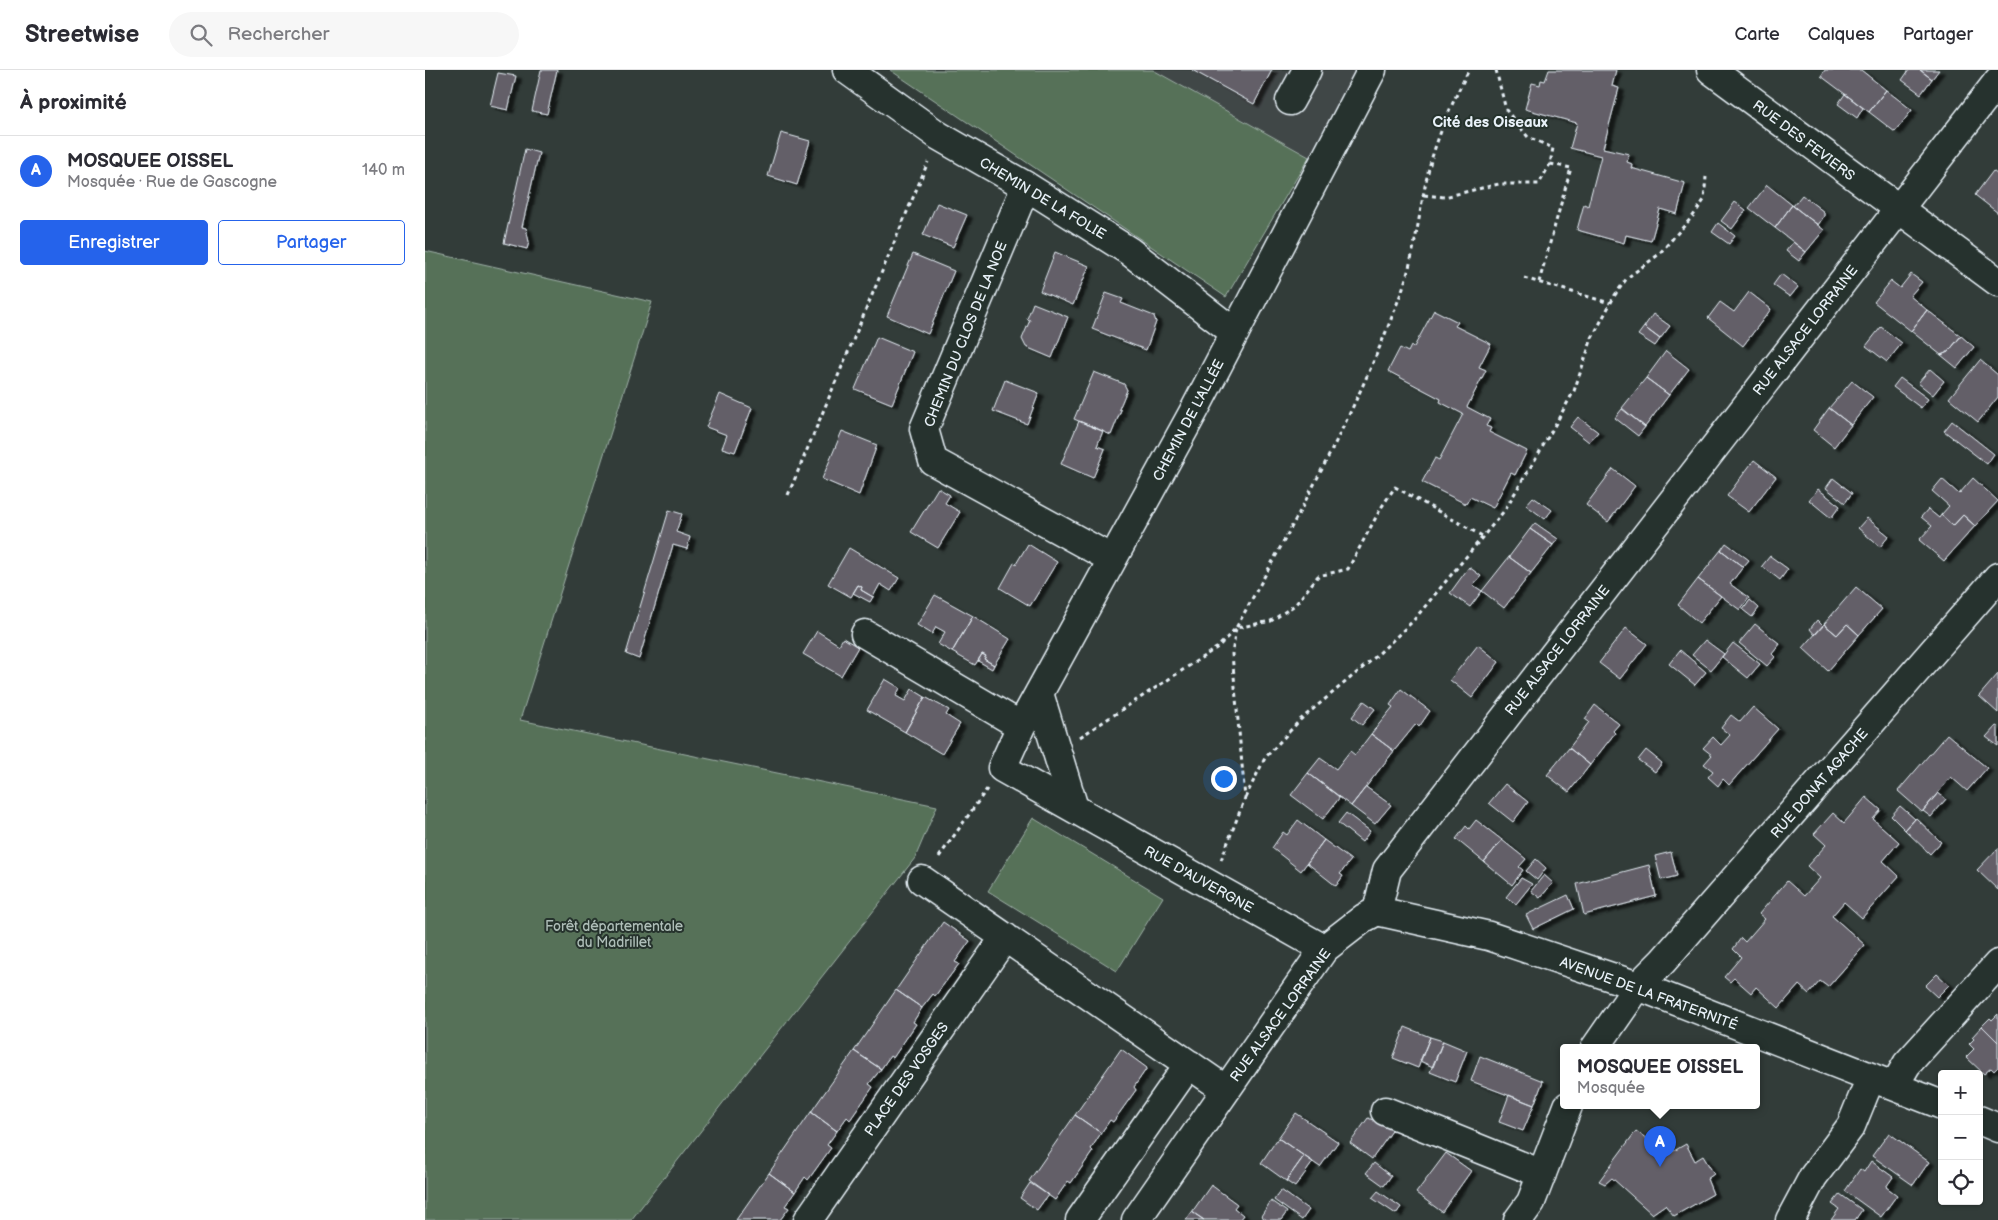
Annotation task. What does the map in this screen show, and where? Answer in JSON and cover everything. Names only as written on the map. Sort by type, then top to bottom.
[{"type":"street","name":"CHEMIN DE LA FOLIE","points":[[847,70],[939,136],[1026,186],[1129,251],[1235,333]]},
{"type":"street","points":[[1290,101],[1307,70]]},
{"type":"street","name":"CHEMIN DE L'ALLÉE","points":[[1002,768],[1021,726],[1195,410],[1373,70]]},
{"type":"street","name":"RUE DES FEVIERS","points":[[1711,70],[1898,210]]},
{"type":"street","name":"RUE ALSACE LORRAINE","points":[[1136,1220],[1324,949],[1364,918],[1377,911],[1387,870],[1998,80]]},
{"type":"street","name":"CHEMIN DU CLOS DE LA NOE","points":[[1026,186],[924,429],[933,461],[1112,559]]},
{"type":"street","points":[[1898,210],[1998,282]]},
{"type":"street","name":"RUE DONAT AGACHE","points":[[1598,1044],[1638,986],[1663,961],[1998,577]]},
{"type":"street","points":[[865,634],[1021,726]]},
{"type":"street","points":[[1039,693],[1074,808]]},
{"type":"street","name":"RUE D'AUVERGNE","points":[[1002,768],[1324,949]]},
{"type":"street","name":"RUE ALSACE LORRAINE","points":[[923,880],[1226,1090]]},
{"type":"street","name":"AVENUE DE LA FRATERNITÉ","points":[[1377,911],[1489,936],[1638,986],[1938,1103]]},
{"type":"street","name":"PLACE DES VOSGES","points":[[808,1220],[1005,937]]},
{"type":"street","points":[[1790,1220],[1813,1177],[1883,1082],[1907,1064],[1998,964]]},
{"type":"street","points":[[1080,1220],[1189,1064]]},
{"type":"street","points":[[1518,1220],[1531,1202],[1567,1109]]},
{"type":"street","points":[[1385,1111],[1542,1174]]},
{"type":"street","points":[[1983,1122],[1998,1128]]},
{"type":"path","points":[[1057,749],[1088,733],[1218,647],[1237,628],[1319,476],[1369,370],[1401,292],[1433,158],[1457,92],[1469,70]]},
{"type":"path","points":[[1424,194],[1445,197],[1499,184],[1539,184],[1550,164],[1553,148],[1528,137],[1506,110],[1496,70]]},
{"type":"path","points":[[787,495],[939,136]]},
{"type":"path","points":[[1539,282],[1571,168],[1550,164]]},
{"type":"path","points":[[1212,886],[1245,798],[1265,758],[1300,720],[1371,660],[1413,621],[1484,536],[1509,503],[1574,391],[1592,338],[1610,303],[1627,278],[1659,255],[1693,216],[1704,200],[1706,177]]},
{"type":"path","points":[[1524,278],[1610,303]]},
{"type":"path","points":[[1237,628],[1271,621],[1295,605],[1318,576],[1348,569],[1395,487],[1484,536]]},
{"type":"path","points":[[1237,628],[1232,654],[1245,798]]},
{"type":"path","points":[[923,880],[1002,768]]},
{"type":"shaded area","points":[[1153,70],[1357,70],[1309,157]]},
{"type":"green space","points":[[890,70],[1153,70],[1309,157],[1226,297]]},
{"type":"green space","name":"Forêt départementale du Madrillet","points":[[425,251],[652,302],[520,720],[937,806],[915,858],[631,1220],[425,1220]]},
{"type":"green space","points":[[1033,818],[1163,897],[1117,971],[988,891]]},
{"type":"building","points":[[541,70],[557,70],[547,114],[532,111]]},
{"type":"building","points":[[1192,70],[1272,70],[1254,104]]},
{"type":"building","points":[[1549,70],[1616,70],[1612,86],[1619,88],[1603,148],[1629,154],[1627,162],[1632,164],[1631,168],[1685,183],[1677,214],[1660,209],[1651,241],[1626,235],[1624,243],[1577,230],[1584,204],[1588,206],[1601,156],[1570,148],[1577,123],[1525,109],[1532,83],[1540,85],[1541,80],[1545,81]]},
{"type":"building","points":[[1825,70],[1861,70],[1886,90],[1869,112],[1821,76]]},
{"type":"building","points":[[1909,70],[1920,70],[1932,79],[1921,94],[1902,80]]},
{"type":"building","points":[[1920,70],[1939,70],[1932,79]]},
{"type":"building","points":[[498,73],[516,76],[508,110],[490,106]]},
{"type":"building","points":[[1886,90],[1912,110],[1895,132],[1869,112]]},
{"type":"building","points":[[1845,94],[1863,108],[1857,118],[1838,104]]},
{"type":"building","points":[[781,133],[810,141],[797,185],[768,176]]},
{"type":"building","points":[[525,149],[539,153],[522,227],[526,228],[529,242],[527,249],[504,243]]},
{"type":"building","points":[[1993,171],[1998,175],[1998,213],[1975,195]]},
{"type":"building","points":[[1767,185],[1792,205],[1775,228],[1749,208]]},
{"type":"building","points":[[1802,195],[1824,212],[1824,216],[1818,225],[1793,206]]},
{"type":"building","points":[[1735,202],[1746,210],[1732,229],[1721,221]]},
{"type":"building","points":[[937,203],[967,215],[953,247],[923,235]]},
{"type":"building","points":[[1792,205],[1824,230],[1806,252],[1775,228]]},
{"type":"building","points":[[1718,223],[1735,236],[1729,244],[1712,232]]},
{"type":"building","points":[[1793,242],[1806,252],[1799,261],[1786,251]]},
{"type":"building","points":[[1055,252],[1089,266],[1073,305],[1040,291]]},
{"type":"building","points":[[913,254],[954,271],[928,334],[887,316]]},
{"type":"building","points":[[1781,274],[1798,287],[1790,297],[1773,285]]},
{"type":"building","points":[[1911,274],[1922,282],[1910,296],[1927,310],[1911,331],[1874,302],[1891,281],[1900,288]]},
{"type":"building","points":[[1749,292],[1771,309],[1743,346],[1708,318],[1720,302],[1734,312]]},
{"type":"building","points":[[1106,293],[1123,299],[1121,303],[1154,316],[1156,322],[1146,350],[1092,329]]},
{"type":"building","points":[[1033,303],[1068,317],[1052,358],[1026,347],[1022,339],[1030,320],[1027,319]]},
{"type":"building","points":[[1434,310],[1458,322],[1455,326],[1491,344],[1479,367],[1486,370],[1467,407],[1490,419],[1486,426],[1491,428],[1489,432],[1527,451],[1515,475],[1511,473],[1493,508],[1470,497],[1466,504],[1422,482],[1435,458],[1439,460],[1463,414],[1440,402],[1441,399],[1388,371],[1400,348],[1408,352],[1411,346],[1414,347]]},
{"type":"building","points":[[1927,310],[1961,336],[1948,352],[1941,355],[1911,331]]},
{"type":"building","points":[[1653,314],[1670,326],[1660,339],[1644,327]]},
{"type":"building","points":[[1644,327],[1660,339],[1655,346],[1638,335]]},
{"type":"building","points":[[1881,327],[1902,343],[1887,362],[1866,346]]},
{"type":"building","points":[[1961,336],[1974,347],[1957,368],[1941,355],[1948,352]]},
{"type":"building","points":[[877,337],[913,352],[892,404],[855,389]]},
{"type":"building","points":[[1666,351],[1689,369],[1669,395],[1646,378]]},
{"type":"building","points":[[1980,360],[1998,375],[1998,397],[1978,422],[1949,398]]},
{"type":"building","points":[[1930,369],[1944,381],[1933,395],[1918,383]]},
{"type":"building","points":[[1094,372],[1124,384],[1127,390],[1111,435],[1074,419]]},
{"type":"building","points":[[1646,378],[1669,395],[1645,427],[1622,408]]},
{"type":"building","points":[[1900,378],[1928,399],[1921,408],[1893,387]]},
{"type":"building","points":[[1005,380],[1039,393],[1027,424],[993,411]]},
{"type":"building","points":[[1852,381],[1873,397],[1851,425],[1829,408]]},
{"type":"building","points":[[720,394],[752,408],[735,452],[722,448],[727,435],[706,427]]},
{"type":"building","points":[[1829,408],[1851,425],[1834,447],[1813,430]]},
{"type":"building","points":[[1622,409],[1645,427],[1638,436],[1615,418]]},
{"type":"building","points":[[1578,417],[1598,432],[1589,442],[1570,427]]},
{"type":"building","points":[[1079,421],[1103,431],[1097,446],[1105,449],[1093,478],[1061,464]]},
{"type":"building","points":[[1952,421],[1994,454],[1987,464],[1944,431]]},
{"type":"building","points":[[842,431],[877,445],[859,495],[822,479]]},
{"type":"building","points":[[1754,460],[1776,477],[1749,512],[1727,496]]},
{"type":"building","points":[[1613,469],[1635,486],[1608,522],[1586,505]]},
{"type":"building","points":[[1833,478],[1852,493],[1845,503],[1826,488]]},
{"type":"building","points":[[1973,478],[1998,501],[1975,526],[1963,515],[1953,526],[1941,515],[1949,506],[1932,491],[1942,479],[1959,494]]},
{"type":"building","points":[[938,488],[950,495],[945,503],[960,512],[938,548],[911,532]]},
{"type":"building","points":[[1818,489],[1840,506],[1831,518],[1809,500]]},
{"type":"building","points":[[1533,497],[1552,510],[1545,519],[1526,505]]},
{"type":"building","points":[[1928,509],[1939,518],[1941,515],[1953,526],[1963,515],[1975,526],[1944,561],[1919,540],[1932,526],[1921,517]]},
{"type":"building","points":[[669,510],[682,514],[676,532],[690,537],[687,549],[673,545],[639,659],[626,654]]},
{"type":"building","points":[[1867,518],[1889,536],[1880,547],[1858,528]]},
{"type":"building","points":[[1535,523],[1558,539],[1553,545],[1530,529]]},
{"type":"building","points":[[1530,529],[1553,545],[1531,573],[1509,557]]},
{"type":"building","points":[[1726,543],[1749,560],[1743,567],[1721,550]]},
{"type":"building","points":[[1028,544],[1057,562],[1030,606],[1000,588],[1014,563],[1016,564]]},
{"type":"building","points":[[849,548],[899,578],[891,591],[880,584],[873,597],[861,590],[862,587],[858,585],[851,597],[828,584]]},
{"type":"building","points":[[1721,550],[1743,567],[1730,584],[1749,598],[1740,610],[1698,579]]},
{"type":"building","points":[[1770,556],[1788,569],[1780,580],[1762,566]]},
{"type":"building","points":[[1509,557],[1531,573],[1504,608],[1482,591]]},
{"type":"building","points":[[1469,567],[1481,576],[1473,585],[1482,591],[1470,607],[1450,593]]},
{"type":"building","points":[[1698,579],[1721,596],[1699,623],[1678,605]]},
{"type":"building","points":[[858,585],[862,587],[861,590],[873,597],[870,602],[853,593]]},
{"type":"building","points":[[1856,587],[1882,609],[1859,635],[1847,624],[1837,635],[1824,624]]},
{"type":"building","points":[[935,595],[973,616],[952,652],[938,644],[945,632],[936,627],[932,634],[917,625]]},
{"type":"building","points":[[1750,600],[1759,608],[1752,617],[1743,610]]},
{"type":"building","points":[[973,616],[1010,639],[994,665],[984,659],[986,656],[982,654],[975,665],[952,652]]},
{"type":"building","points":[[1817,620],[1823,626],[1815,635],[1810,629]]},
{"type":"building","points":[[1755,624],[1780,644],[1772,654],[1775,657],[1767,666],[1739,643]]},
{"type":"building","points":[[1824,624],[1837,635],[1847,624],[1859,635],[1828,671],[1803,648]]},
{"type":"building","points":[[1626,628],[1647,644],[1620,679],[1599,663]]},
{"type":"building","points":[[817,631],[839,645],[843,638],[858,647],[841,676],[803,654]]},
{"type":"building","points":[[1705,640],[1724,654],[1711,670],[1692,655]]},
{"type":"building","points":[[1733,643],[1760,664],[1748,678],[1722,657]]},
{"type":"building","points":[[1478,645],[1499,662],[1472,698],[1450,680]]},
{"type":"building","points":[[1680,650],[1706,672],[1695,685],[1669,664]]},
{"type":"building","points":[[982,654],[986,656],[984,659],[994,665],[992,669],[978,661]]},
{"type":"building","points":[[1998,674],[1998,713],[1979,696]]},
{"type":"building","points":[[885,679],[900,688],[896,696],[905,701],[912,689],[925,697],[905,732],[867,710]]},
{"type":"building","points":[[1401,689],[1430,711],[1419,727],[1416,724],[1394,751],[1371,734],[1393,707],[1390,705]]},
{"type":"building","points":[[925,697],[949,710],[946,715],[960,724],[942,754],[905,732]]},
{"type":"building","points":[[1364,701],[1375,709],[1362,725],[1352,717]]},
{"type":"building","points":[[1595,705],[1619,724],[1613,731],[1615,733],[1590,765],[1569,748],[1589,722],[1585,719]]},
{"type":"building","points":[[1753,707],[1778,729],[1729,785],[1723,779],[1718,786],[1708,777],[1713,771],[1704,764],[1712,755],[1703,748],[1713,737],[1721,745],[1730,735],[1721,728],[1731,715],[1740,722]]},
{"type":"building","points":[[1996,726],[1998,727],[1998,746],[1986,737]]},
{"type":"building","points":[[1371,734],[1394,751],[1351,806],[1308,773],[1320,758],[1336,769],[1350,751],[1355,755]]},
{"type":"building","points":[[1947,734],[1987,768],[1967,791],[1951,777],[1922,812],[1898,791]]},
{"type":"building","points":[[1569,748],[1590,765],[1569,792],[1547,775]]},
{"type":"building","points":[[1646,750],[1662,763],[1655,772],[1638,760]]},
{"type":"building","points":[[1308,773],[1340,797],[1323,819],[1291,795]]},
{"type":"building","points":[[1505,784],[1528,802],[1513,822],[1489,803]]},
{"type":"building","points":[[1366,787],[1391,805],[1375,824],[1351,806]]},
{"type":"building","points":[[1938,793],[1946,799],[1931,817],[1923,811]]},
{"type":"building","points":[[1866,797],[1881,810],[1873,819],[1899,842],[1883,861],[1899,876],[1862,918],[1844,902],[1832,916],[1865,945],[1828,987],[1820,981],[1809,994],[1799,985],[1779,1008],[1756,987],[1751,993],[1734,978],[1730,982],[1724,977],[1741,957],[1733,949],[1741,938],[1745,942],[1765,919],[1759,914],[1787,881],[1804,896],[1820,878],[1807,866],[1826,845],[1814,834],[1833,813],[1844,823]]},
{"type":"building","points":[[1900,806],[1915,819],[1905,830],[1891,816]]},
{"type":"building","points":[[1346,813],[1370,831],[1362,842],[1338,823]]},
{"type":"building","points":[[1916,818],[1941,842],[1930,854],[1905,830]]},
{"type":"building","points":[[1298,820],[1324,840],[1301,871],[1272,848],[1283,832],[1287,835]]},
{"type":"building","points":[[1476,820],[1502,840],[1484,862],[1456,839],[1466,826],[1469,829]]},
{"type":"building","points":[[1324,840],[1351,860],[1340,874],[1343,876],[1336,886],[1307,863]]},
{"type":"building","points":[[1502,840],[1526,859],[1519,867],[1523,870],[1512,885],[1484,862]]},
{"type":"building","points":[[1998,848],[1998,890],[1977,870]]},
{"type":"building","points":[[1671,852],[1677,876],[1661,880],[1655,856]]},
{"type":"building","points":[[1536,859],[1546,868],[1537,880],[1526,871]]},
{"type":"building","points":[[1649,865],[1656,896],[1584,915],[1577,884]]},
{"type":"building","points":[[1544,875],[1553,883],[1540,898],[1531,891]]},
{"type":"building","points":[[1521,878],[1532,884],[1516,904],[1506,897]]},
{"type":"building","points":[[1568,895],[1574,909],[1533,929],[1526,915]]},
{"type":"building","points":[[943,922],[970,941],[955,962],[959,964],[935,996],[933,994],[922,1008],[896,990]]},
{"type":"building","points":[[1937,974],[1949,985],[1937,997],[1925,986]]},
{"type":"building","points":[[896,990],[922,1008],[913,1022],[916,1024],[893,1058],[890,1056],[881,1069],[854,1051]]},
{"type":"building","points":[[1998,1014],[1998,1042],[1982,1026],[1990,1018],[1992,1020]]},
{"type":"building","points":[[1982,1026],[1998,1042],[1998,1067],[1994,1071],[1991,1068],[1984,1074],[1983,1070],[1980,1070],[1966,1057],[1974,1049],[1969,1044],[1974,1039],[1972,1037]]},
{"type":"building","points":[[1405,1027],[1430,1037],[1418,1068],[1393,1058]]},
{"type":"building","points":[[1430,1037],[1443,1041],[1433,1067],[1420,1061]]},
{"type":"building","points":[[1443,1041],[1467,1051],[1455,1082],[1430,1072]]},
{"type":"building","points":[[1121,1049],[1147,1068],[1134,1087],[1136,1090],[1113,1122],[1110,1120],[1101,1133],[1075,1115]]},
{"type":"building","points":[[854,1051],[881,1069],[869,1084],[873,1087],[850,1120],[847,1117],[837,1131],[811,1112]]},
{"type":"building","points":[[1480,1056],[1543,1081],[1534,1105],[1471,1081]]},
{"type":"building","points":[[1509,1095],[1534,1105],[1523,1131],[1499,1122]]},
{"type":"building","points":[[811,1112],[837,1131],[827,1145],[831,1148],[808,1180],[805,1177],[795,1192],[769,1173]]},
{"type":"building","points":[[1296,1113],[1338,1142],[1320,1167],[1278,1138]]},
{"type":"building","points":[[1075,1115],[1101,1133],[1091,1149],[1093,1151],[1071,1183],[1068,1181],[1055,1200],[1029,1181]]},
{"type":"building","points":[[1368,1118],[1394,1128],[1372,1159],[1350,1143]]},
{"type":"building","points":[[1636,1131],[1654,1144],[1665,1156],[1686,1144],[1695,1161],[1703,1156],[1714,1174],[1707,1179],[1713,1194],[1674,1216],[1665,1205],[1652,1214],[1612,1178],[1605,1184],[1599,1181]]},
{"type":"building","points":[[1889,1133],[1929,1162],[1913,1185],[1872,1156]]},
{"type":"building","points":[[1278,1138],[1304,1156],[1286,1181],[1261,1163]]},
{"type":"building","points":[[1446,1153],[1471,1171],[1442,1212],[1416,1193]]},
{"type":"building","points":[[1304,1156],[1313,1162],[1295,1187],[1286,1181]]},
{"type":"building","points":[[1871,1161],[1893,1177],[1886,1187],[1897,1195],[1881,1217],[1845,1191],[1860,1169],[1864,1172]]},
{"type":"building","points":[[1374,1163],[1391,1176],[1384,1186],[1366,1173]]},
{"type":"building","points":[[769,1173],[795,1192],[785,1206],[789,1208],[780,1220],[736,1220]]},
{"type":"building","points":[[1030,1183],[1048,1195],[1037,1210],[1020,1198]]},
{"type":"building","points":[[1211,1185],[1237,1204],[1234,1208],[1243,1215],[1239,1220],[1204,1220],[1192,1212]]},
{"type":"building","points":[[1281,1190],[1309,1210],[1302,1220],[1274,1200]]},
{"type":"building","points":[[1378,1191],[1401,1207],[1396,1214],[1372,1198]]},
{"type":"building","points":[[1840,1194],[1862,1210],[1855,1220],[1831,1220],[1839,1209],[1832,1204]]},
{"type":"building","points":[[1271,1201],[1287,1212],[1281,1220],[1267,1220],[1261,1216]]},
{"type":"building","points":[[1192,1212],[1204,1220],[1186,1220]]},
{"type":"place","name":"MOSQUEE OISSEL","points":[[1660,1167]]},
{"type":"district","name":"Cité des Oiseaux","points":[[1490,122]]}]
